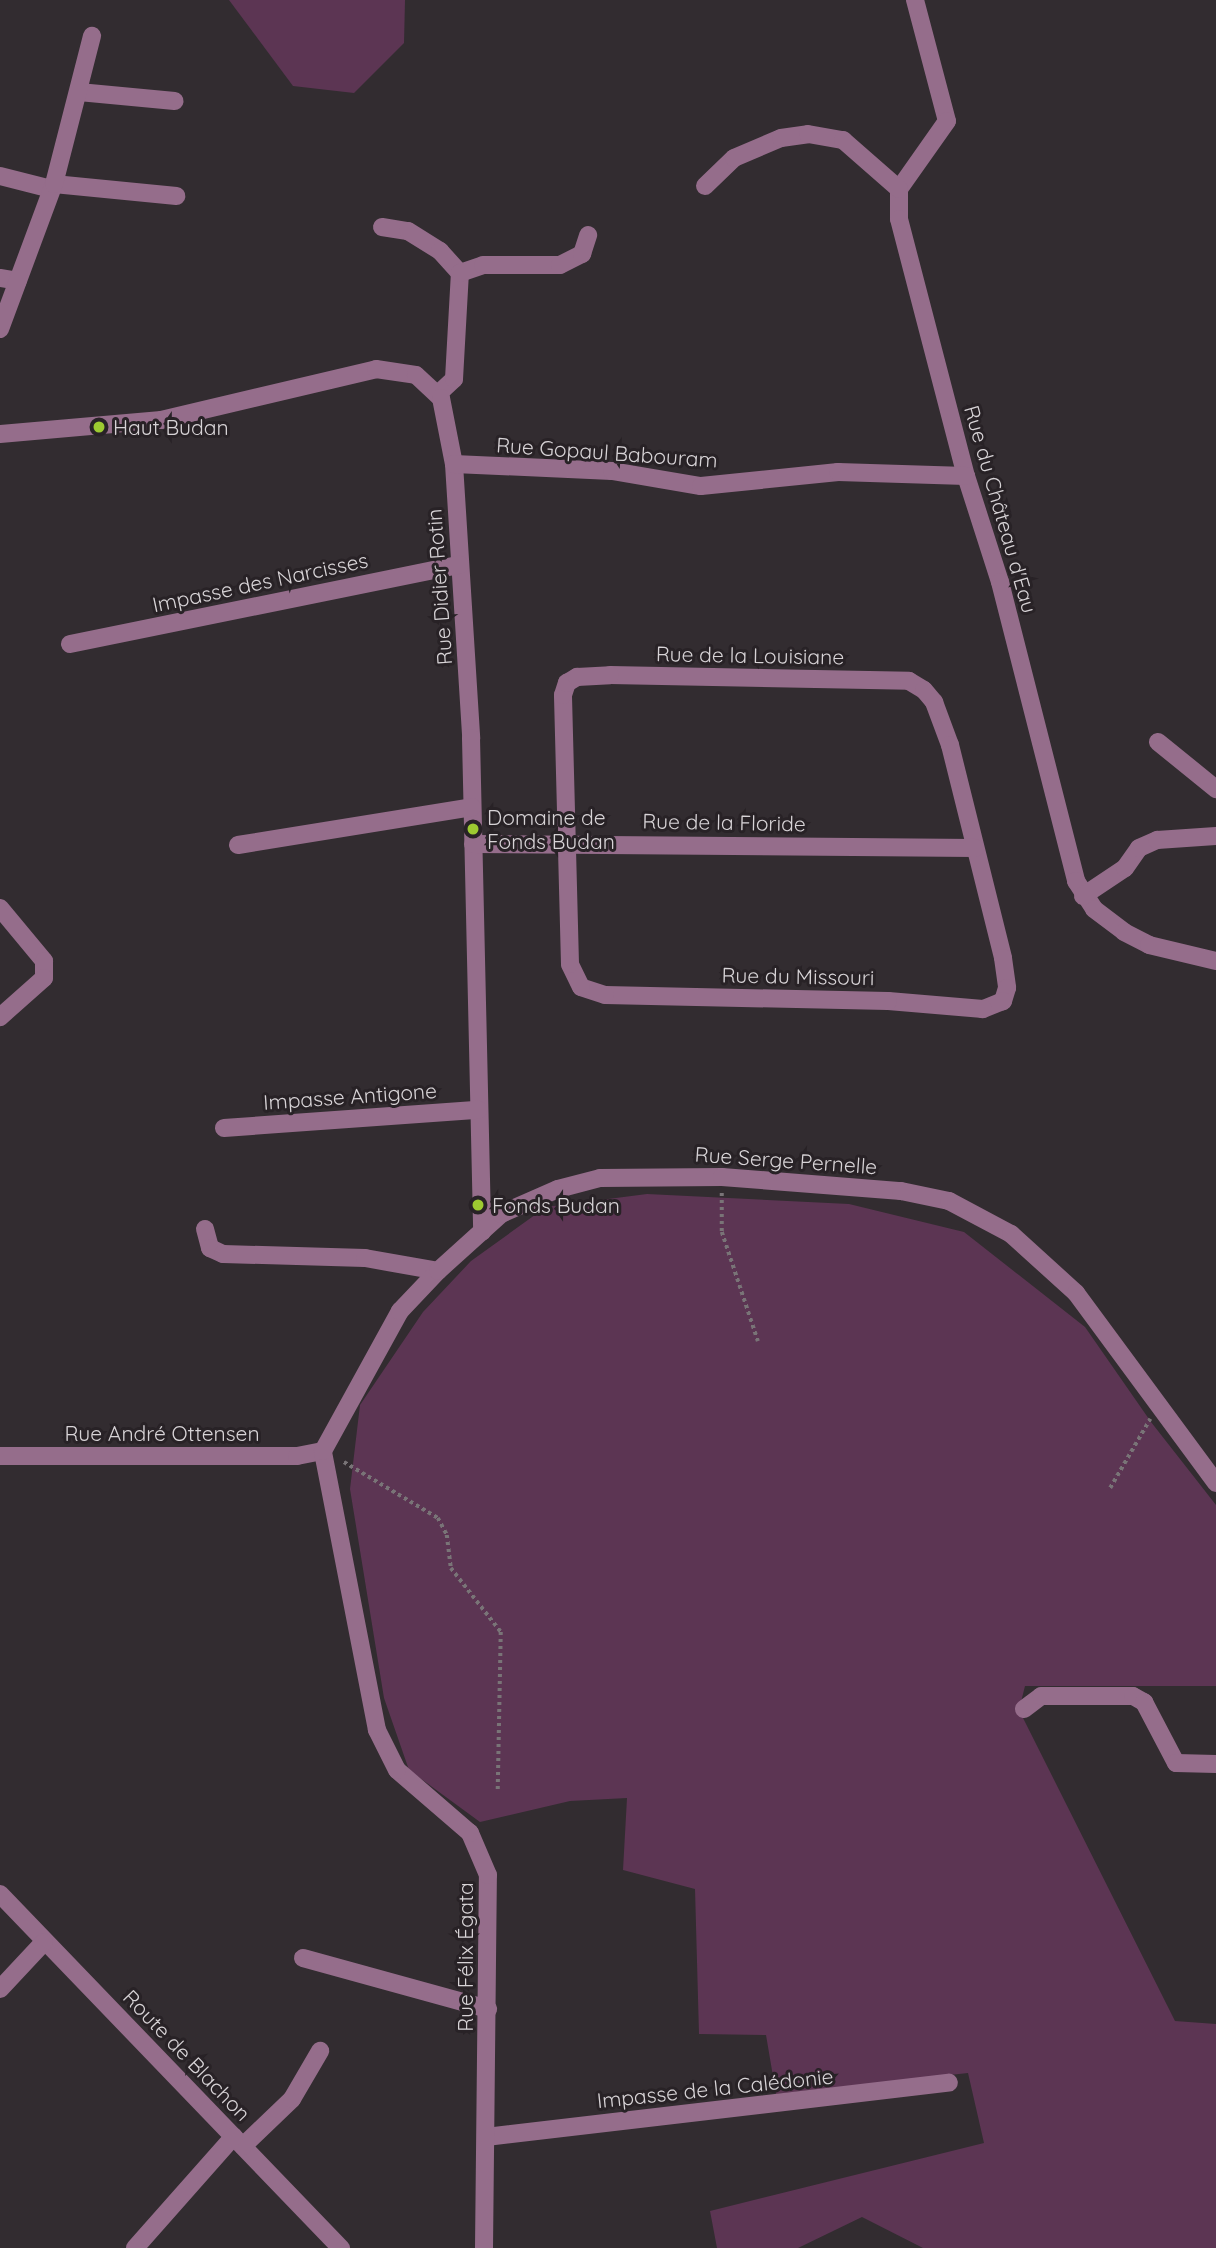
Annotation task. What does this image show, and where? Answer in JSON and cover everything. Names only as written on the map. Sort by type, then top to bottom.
[{"type":"street","points":[[705,186],[734,158],[781,138],[808,134],[843,140],[899,189],[947,121],[915,0]]},
{"type":"street","points":[[0,329],[9,279],[52,187],[92,36]]},
{"type":"street","points":[[79,92],[175,101]]},
{"type":"street","points":[[0,176],[52,187],[176,196]]},
{"type":"street","name":"Rue du Château d'Eau","points":[[899,189],[899,219],[966,476],[1000,582],[1083,896]]},
{"type":"street","points":[[0,434],[161,420],[376,369],[416,375],[438,394],[454,379],[460,273],[440,251],[408,231],[382,227]]},
{"type":"street","points":[[460,273],[483,265],[560,265],[582,254],[588,235]]},
{"type":"street","name":"Rue Didier Rotin","points":[[438,394],[448,422],[454,464],[460,565],[472,807],[482,1232]]},
{"type":"street","name":"Rue Gopaul Babouram","points":[[454,464],[611,471],[701,486],[838,472],[966,476]]},
{"type":"street","name":"Impasse des Narcisses","points":[[70,644],[460,565]]},
{"type":"street","name":"Rue de la Louisiane","points":[[568,843],[563,695],[567,683],[577,677],[610,675],[909,681],[934,702],[950,745],[975,848]]},
{"type":"street","points":[[1158,743],[1216,789]]},
{"type":"street","points":[[238,845],[472,807]]},
{"type":"street","points":[[1216,836],[1157,840],[1139,848],[1125,868],[1083,896],[1108,920],[1149,944],[1216,961]]},
{"type":"street","name":"Rue du Missouri","points":[[568,843],[570,964],[576,983],[589,993],[888,1001],[983,1010],[1000,1004],[1007,988],[975,848]]},
{"type":"street","name":"Rue de la Floride","points":[[473,844],[975,848]]},
{"type":"street","points":[[0,908],[44,961],[44,978],[0,1017]]},
{"type":"street","name":"Impasse Antigone","points":[[224,1128],[478,1110]]},
{"type":"street","name":"Rue Serge Pernelle","points":[[323,1451],[340,1425],[400,1311],[438,1271],[501,1214],[580,1182],[637,1175],[722,1177],[901,1191],[971,1209],[1011,1234],[1076,1293],[1159,1402],[1216,1483]]},
{"type":"street","points":[[205,1229],[210,1248],[223,1254],[365,1258],[438,1271]]},
{"type":"street","name":"Rue André Ottensen","points":[[4,1456],[297,1456],[323,1451]]},
{"type":"street","name":"Rue Félix Égata","points":[[323,1451],[366,1689],[379,1737],[397,1770],[470,1833],[485,1862],[490,1888],[484,2248]]},
{"type":"street","points":[[1024,1709],[1041,1696],[1133,1696],[1144,1702],[1176,1763],[1216,1764]]},
{"type":"street","name":"Route de Blachon","points":[[0,1894],[239,2141],[335,2246]]},
{"type":"street","points":[[0,1989],[44,1942]]},
{"type":"street","points":[[303,1958],[488,2009]]},
{"type":"street","points":[[135,2248],[239,2141],[292,2099],[320,2051]]},
{"type":"street","name":"Impasse de la Calédonie","points":[[486,2137],[949,2084]]},
{"type":"path","points":[[722,1177],[722,1232],[758,1341]]},
{"type":"path","points":[[1110,1489],[1159,1402]]},
{"type":"path","points":[[323,1451],[438,1518],[447,1535],[451,1568],[501,1632],[498,1790]]},
{"type":"shaded area","points":[[229,0],[405,0],[404,43],[354,93],[293,86]]},
{"type":"shaded area","points":[[647,1194],[849,1204],[964,1232],[1085,1327],[1151,1422],[1216,1505],[1216,1686],[1025,1686],[1019,1710],[1175,2021],[1216,2024],[1216,2248],[923,2248],[862,2217],[798,2248],[717,2248],[710,2211],[984,2143],[968,2073],[776,2094],[766,2035],[699,2034],[695,1889],[623,1870],[627,1798],[570,1801],[480,1822],[409,1770],[384,1698],[350,1489],[360,1405],[423,1312],[471,1261],[546,1207]]},
{"type":"place","name":"Haut Budan","points":[[99,427]]},
{"type":"place","name":"Domaine de Fonds Budan","points":[[473,829]]},
{"type":"place","name":"Fonds Budan","points":[[478,1205]]}]
